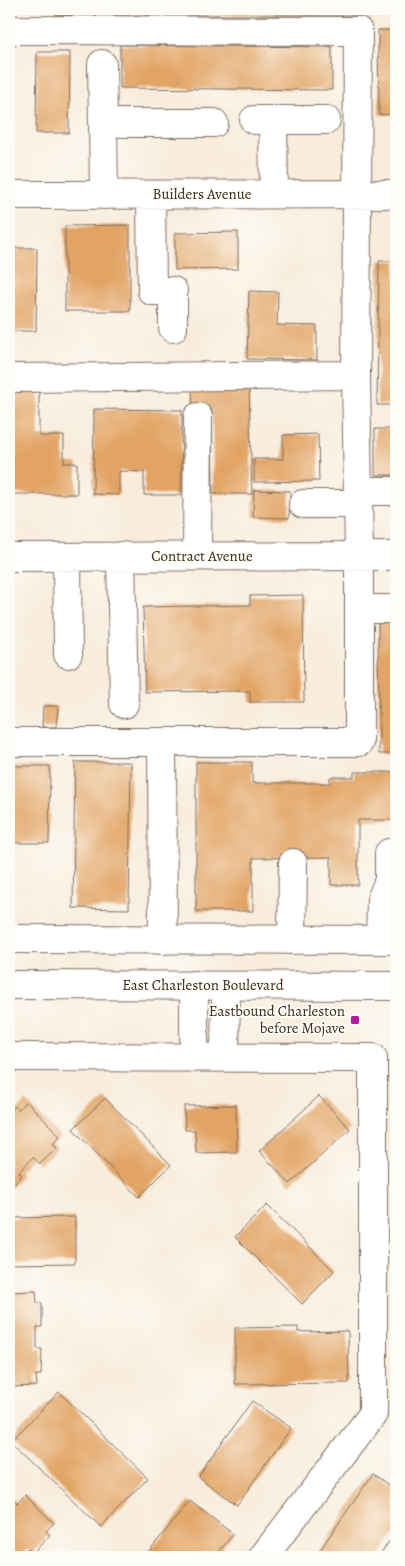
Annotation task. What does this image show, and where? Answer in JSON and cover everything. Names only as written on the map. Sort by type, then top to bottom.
[{"type":"street","points":[[9,30],[358,31],[356,375],[359,556],[359,742],[9,742]]},
{"type":"street","points":[[102,64],[104,195]]},
{"type":"street","points":[[274,194],[264,120],[326,120]]},
{"type":"street","points":[[103,123],[214,123]]},
{"type":"street","name":"Builders Avenue","points":[[9,195],[396,194]]},
{"type":"street","points":[[151,195],[152,291],[173,291],[173,328]]},
{"type":"street","points":[[9,378],[356,375]]},
{"type":"street","points":[[197,556],[198,417]]},
{"type":"street","points":[[303,504],[358,498],[396,491]]},
{"type":"street","points":[[121,556],[124,704]]},
{"type":"street","name":"Contract Avenue","points":[[9,557],[396,556]]},
{"type":"street","points":[[67,557],[68,654]]},
{"type":"street","points":[[359,609],[396,609]]},
{"type":"street","points":[[162,742],[163,940]]},
{"type":"street","points":[[9,939],[388,940],[381,900],[388,880],[388,853],[396,853]]},
{"type":"street","points":[[292,940],[293,863]]},
{"type":"street","name":"East Charleston Boulevard","points":[[9,985],[396,986]]},
{"type":"street","points":[[194,985],[194,1057]]},
{"type":"street","points":[[225,1057],[226,986]]},
{"type":"street","points":[[9,1057],[373,1058],[373,1414],[263,1557]]},
{"type":"building","points":[[56,9],[396,9],[396,15],[56,15]]},
{"type":"building","points":[[378,30],[396,30],[396,114],[379,115]]},
{"type":"building","points":[[120,45],[332,47],[332,90],[120,88]]},
{"type":"building","points":[[37,52],[70,52],[69,133],[36,133]]},
{"type":"building","points":[[130,225],[130,311],[65,311],[65,226]]},
{"type":"building","points":[[238,232],[238,269],[175,270],[175,233]]},
{"type":"building","points":[[9,248],[37,248],[36,331],[9,331]]},
{"type":"building","points":[[379,261],[396,261],[396,405],[377,405]]},
{"type":"building","points":[[249,291],[278,292],[277,325],[317,326],[317,360],[247,359]]},
{"type":"building","points":[[249,386],[252,494],[213,494],[212,410],[193,410],[192,388]]},
{"type":"building","points":[[9,387],[39,387],[39,436],[64,436],[64,463],[77,463],[77,494],[9,494]]},
{"type":"building","points":[[94,409],[182,410],[181,495],[144,495],[144,472],[119,471],[119,495],[93,494]]},
{"type":"building","points":[[375,429],[396,429],[396,475],[375,475]]},
{"type":"building","points":[[318,434],[319,481],[254,482],[254,459],[283,459],[283,435]]},
{"type":"building","points":[[254,490],[290,491],[289,518],[253,517]]},
{"type":"building","points":[[303,595],[304,702],[250,702],[250,691],[145,692],[143,607],[250,605],[250,596]]},
{"type":"building","points":[[378,617],[396,617],[396,754],[379,754]]},
{"type":"building","points":[[43,706],[58,706],[56,727],[42,727]]},
{"type":"building","points":[[75,762],[131,762],[129,909],[73,908]]},
{"type":"building","points":[[196,762],[252,762],[252,783],[330,783],[330,777],[354,777],[354,772],[396,772],[396,820],[358,820],[358,885],[331,885],[331,857],[253,858],[253,911],[196,911]]},
{"type":"building","points":[[9,766],[50,766],[49,843],[9,843]]},
{"type":"building","points":[[319,1096],[350,1129],[290,1184],[259,1151]]},
{"type":"building","points":[[105,1098],[171,1165],[139,1197],[73,1129]]},
{"type":"building","points":[[26,1101],[60,1136],[53,1144],[57,1148],[40,1164],[33,1157],[19,1172],[22,1175],[9,1189],[9,1112],[15,1106],[18,1110]]},
{"type":"building","points":[[236,1105],[237,1152],[196,1153],[195,1130],[185,1130],[184,1106]]},
{"type":"building","points":[[267,1205],[334,1271],[302,1304],[235,1237]]},
{"type":"building","points":[[75,1217],[75,1263],[9,1264],[9,1218]]},
{"type":"building","points":[[36,1291],[37,1303],[42,1303],[42,1327],[37,1327],[37,1349],[42,1349],[41,1375],[36,1375],[37,1386],[9,1387],[9,1292]]},
{"type":"building","points":[[298,1327],[298,1332],[348,1331],[349,1383],[235,1384],[235,1328]]},
{"type":"building","points":[[59,1392],[148,1478],[101,1527],[11,1441]]},
{"type":"building","points":[[252,1401],[291,1428],[237,1505],[198,1477]]},
{"type":"building","points":[[373,1474],[396,1490],[396,1532],[378,1557],[315,1557]]},
{"type":"building","points":[[25,1495],[54,1523],[46,1531],[50,1535],[33,1553],[28,1548],[19,1557],[9,1557],[9,1504],[13,1499],[17,1503]]},
{"type":"building","points":[[190,1501],[233,1534],[215,1557],[144,1557]]},
{"type":"place","name":"Eastbound Charleston before Mojave","points":[[355,1020]]}]
